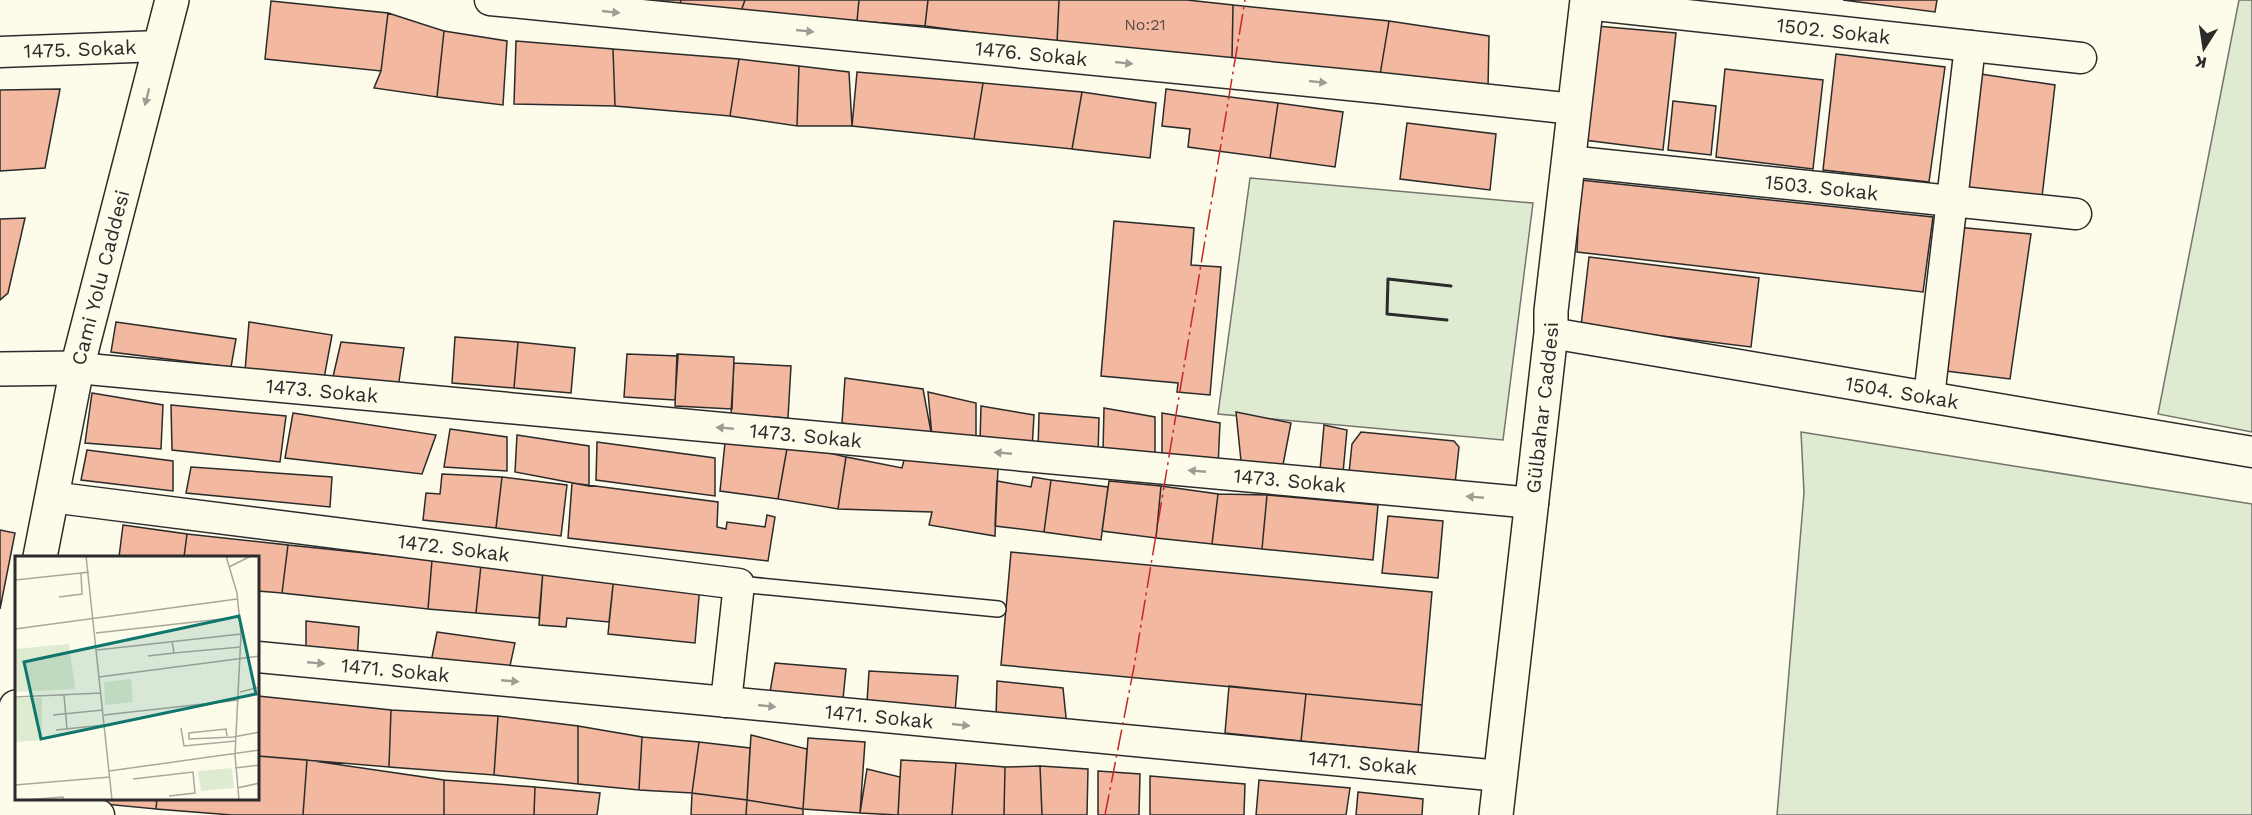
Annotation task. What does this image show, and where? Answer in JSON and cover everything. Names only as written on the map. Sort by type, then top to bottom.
[{"type":"main road","name":"Cami Yolu Caddesi","points":[[40,556],[77,368],[172,0]]},
{"type":"main road","name":"Gülbahar Caddesi","points":[[1496,815],[1533,503],[1551,333],[1551,311],[1586,2]]},
{"type":"main road","points":[[0,369],[77,368]]},
{"type":"main road","points":[[4,811],[15,716]]},
{"type":"street","name":"1476. Sokak","points":[[490,0],[1367,86],[1574,109]]},
{"type":"street","name":"1502. Sokak","points":[[1586,2],[2081,58]]},
{"type":"street","name":"1475. Sokak","points":[[0,52],[160,46]]},
{"type":"street","points":[[1929,398],[1950,201],[1970,46]]},
{"type":"street","name":"1503. Sokak","points":[[1568,161],[2076,214]]},
{"type":"street","name":"1504. Sokak","points":[[1551,333],[2252,452]]},
{"type":"street","name":"1473. Sokak","points":[[77,368],[1533,503]]},
{"type":"street","name":"1472. Sokak","points":[[51,497],[738,584]]},
{"type":"street","points":[[726,702],[738,584]]},
{"type":"street","name":"1471. Sokak","points":[[260,657],[1500,776]]},
{"type":"street","points":[[4,811],[99,815]]},
{"type":"lane","points":[[738,584],[998,609]]},
{"type":"green space","points":[[2239,0],[2252,0],[2252,432],[2158,414]]},
{"type":"green space","points":[[1250,178],[1533,203],[1503,440],[1218,414]]},
{"type":"green space","points":[[1801,432],[2252,504],[2252,815],[1777,815],[1804,493]]},
{"type":"building","points":[[639,0],[681,0],[680,4]]},
{"type":"building","points":[[681,0],[745,0],[741,11],[680,4]]},
{"type":"building","points":[[745,0],[859,0],[857,21],[741,11]]},
{"type":"building","points":[[859,0],[928,0],[925,26],[857,21]]},
{"type":"building","points":[[928,0],[1059,0],[1057,43],[925,26]]},
{"type":"building","points":[[1059,0],[1187,0],[1233,5],[1232,59],[1057,43]]},
{"type":"building","points":[[1843,0],[1937,0],[1935,12]]},
{"type":"building","points":[[271,1],[388,13],[381,71],[265,59]]},
{"type":"building","points":[[1233,5],[1389,21],[1380,75],[1232,59]]},
{"type":"building","points":[[388,13],[444,31],[437,97],[374,88],[381,71]]},
{"type":"building","points":[[1389,21],[1489,36],[1488,89],[1380,75]]},
{"type":"building","points":[[1596,26],[1676,33],[1663,150],[1584,140]]},
{"type":"building","points":[[444,31],[507,41],[503,105],[437,97]]},
{"type":"building","points":[[516,41],[613,49],[615,106],[514,104]]},
{"type":"building","points":[[613,49],[739,59],[730,116],[615,106]]},
{"type":"building","points":[[1836,54],[1945,67],[1929,182],[1823,170]]},
{"type":"building","points":[[739,59],[799,66],[797,126],[730,116]]},
{"type":"building","points":[[799,66],[849,72],[852,126],[797,126]]},
{"type":"building","points":[[1725,69],[1823,80],[1813,169],[1716,157]]},
{"type":"building","points":[[857,72],[983,83],[974,139],[852,126]]},
{"type":"building","points":[[1974,73],[2055,85],[2042,197],[1962,188]]},
{"type":"building","points":[[983,83],[1082,92],[1072,149],[974,139]]},
{"type":"building","points":[[60,89],[45,168],[0,171],[0,90]]},
{"type":"building","points":[[1166,89],[1278,103],[1270,158],[1188,147],[1190,129],[1162,126]]},
{"type":"building","points":[[1082,92],[1156,103],[1150,158],[1072,149]]},
{"type":"building","points":[[1673,101],[1716,106],[1711,155],[1668,150]]},
{"type":"building","points":[[1278,103],[1343,112],[1335,167],[1270,158]]},
{"type":"building","points":[[1407,123],[1496,134],[1490,190],[1400,179]]},
{"type":"building","points":[[1580,180],[1933,217],[1923,292],[1577,252]]},
{"type":"building","points":[[25,218],[8,293],[0,300],[0,219]]},
{"type":"building","points":[[1114,221],[1194,228],[1191,265],[1221,267],[1210,395],[1177,392],[1178,383],[1101,376]]},
{"type":"building","points":[[1956,227],[2031,234],[2010,379],[1938,370]]},
{"type":"building","points":[[1589,257],[1759,278],[1751,347],[1581,326]]},
{"type":"building","points":[[116,322],[236,339],[231,367],[111,352]]},
{"type":"building","points":[[249,322],[332,335],[323,384],[245,371]]},
{"type":"building","points":[[455,337],[518,342],[514,388],[452,383]]},
{"type":"building","points":[[341,342],[404,348],[398,388],[332,381]]},
{"type":"building","points":[[518,342],[575,348],[571,393],[514,388]]},
{"type":"building","points":[[627,354],[678,356],[675,400],[624,397]]},
{"type":"building","points":[[677,354],[734,357],[732,409],[675,406]]},
{"type":"building","points":[[734,363],[791,366],[788,418],[731,414]]},
{"type":"building","points":[[845,378],[923,389],[932,437],[842,423]]},
{"type":"building","points":[[928,392],[976,403],[976,445],[932,437]]},
{"type":"building","points":[[92,393],[163,405],[161,449],[85,443]]},
{"type":"building","points":[[171,405],[286,416],[280,462],[172,450]]},
{"type":"building","points":[[981,406],[1034,415],[1032,450],[980,442]]},
{"type":"building","points":[[1104,408],[1155,417],[1155,459],[1103,451]]},
{"type":"building","points":[[1236,412],[1291,423],[1282,470],[1241,461]]},
{"type":"building","points":[[293,413],[436,435],[422,474],[285,458]]},
{"type":"building","points":[[1039,413],[1099,418],[1098,456],[1038,452]]},
{"type":"building","points":[[1162,413],[1220,423],[1218,467],[1162,458]]},
{"type":"building","points":[[1324,425],[1347,430],[1343,473],[1320,470]]},
{"type":"building","points":[[450,429],[507,437],[507,471],[444,467]]},
{"type":"building","points":[[1361,432],[1454,441],[1459,447],[1455,484],[1349,473],[1352,444]]},
{"type":"building","points":[[517,435],[589,446],[589,486],[515,472]]},
{"type":"building","points":[[597,442],[715,458],[715,496],[596,480]]},
{"type":"building","points":[[725,443],[788,443],[778,499],[720,491]]},
{"type":"building","points":[[788,443],[846,457],[838,509],[778,499]]},
{"type":"building","points":[[87,450],[173,461],[173,491],[81,480]]},
{"type":"building","points":[[905,456],[998,468],[995,536],[929,525],[932,512],[838,509],[846,457],[902,468]]},
{"type":"building","points":[[191,467],[332,477],[330,507],[186,493]]},
{"type":"building","points":[[442,474],[502,477],[496,528],[423,520],[426,493],[440,494]]},
{"type":"building","points":[[502,477],[567,485],[561,536],[496,528]]},
{"type":"building","points":[[1033,477],[1051,480],[1044,532],[995,526],[997,481],[1031,487]]},
{"type":"building","points":[[1051,480],[1108,487],[1101,540],[1044,532]]},
{"type":"building","points":[[1109,481],[1161,486],[1156,538],[1102,531]]},
{"type":"building","points":[[572,483],[718,502],[717,527],[726,529],[727,522],[765,527],[767,515],[775,517],[768,561],[568,538]]},
{"type":"building","points":[[1161,486],[1218,494],[1212,544],[1156,538]]},
{"type":"building","points":[[1218,494],[1267,495],[1262,549],[1212,544]]},
{"type":"building","points":[[1267,495],[1378,505],[1373,560],[1262,549]]},
{"type":"building","points":[[1388,516],[1443,521],[1438,578],[1382,573]]},
{"type":"building","points":[[123,525],[187,534],[184,556],[119,556]]},
{"type":"building","points":[[0,530],[15,533],[0,609]]},
{"type":"building","points":[[187,534],[288,545],[282,593],[260,591],[260,556],[184,556]]},
{"type":"building","points":[[288,545],[432,560],[428,609],[282,593]]},
{"type":"building","points":[[1011,552],[1432,592],[1422,705],[1001,665]]},
{"type":"building","points":[[432,560],[481,565],[476,613],[428,609]]},
{"type":"building","points":[[481,565],[543,570],[539,618],[476,613]]},
{"type":"building","points":[[543,570],[614,576],[609,622],[567,618],[566,627],[539,625]]},
{"type":"building","points":[[614,576],[700,585],[695,643],[608,634]]},
{"type":"building","points":[[306,621],[359,627],[357,663],[306,655]]},
{"type":"building","points":[[437,632],[515,643],[508,675],[430,667]]},
{"type":"building","points":[[775,663],[846,669],[843,699],[770,692]]},
{"type":"building","points":[[869,671],[958,676],[955,712],[867,702]]},
{"type":"building","points":[[997,681],[1063,688],[1067,727],[996,718]]},
{"type":"building","points":[[1229,686],[1306,694],[1301,741],[1225,733]]},
{"type":"building","points":[[1306,694],[1422,705],[1418,753],[1301,741]]},
{"type":"building","points":[[260,696],[391,710],[389,767],[260,756]]},
{"type":"building","points":[[391,710],[498,716],[494,775],[389,767]]},
{"type":"building","points":[[498,716],[578,726],[578,784],[494,775]]},
{"type":"building","points":[[578,726],[642,737],[639,790],[578,784]]},
{"type":"building","points":[[751,735],[807,749],[803,809],[747,800]]},
{"type":"building","points":[[642,737],[699,742],[692,793],[639,790]]},
{"type":"building","points":[[808,738],[865,742],[860,813],[803,809]]},
{"type":"building","points":[[699,742],[750,748],[747,800],[692,793]]},
{"type":"building","points":[[260,756],[307,760],[303,815],[232,815],[156,809],[157,800],[260,800]]},
{"type":"building","points":[[307,760],[444,780],[444,815],[303,815]]},
{"type":"building","points":[[901,760],[956,763],[952,815],[898,815]]},
{"type":"building","points":[[956,763],[1005,767],[1004,815],[952,815]]},
{"type":"building","points":[[1040,766],[1088,769],[1087,815],[1042,815]]},
{"type":"building","points":[[1040,766],[1042,815],[1004,815],[1005,767]]},
{"type":"building","points":[[867,769],[900,777],[898,815],[860,813]]},
{"type":"building","points":[[1098,771],[1140,774],[1139,815],[1098,815]]},
{"type":"building","points":[[1150,776],[1245,784],[1244,815],[1150,815]]},
{"type":"building","points":[[444,780],[535,787],[534,815],[444,815]]},
{"type":"building","points":[[1259,780],[1350,788],[1346,815],[1256,815]]},
{"type":"building","points":[[535,787],[600,793],[597,815],[534,815]]},
{"type":"building","points":[[1358,792],[1423,799],[1422,815],[1356,815]]},
{"type":"building","points":[[692,793],[747,800],[746,815],[691,815]]},
{"type":"building","points":[[63,800],[157,800],[156,809]]},
{"type":"building","points":[[747,800],[803,809],[803,815],[746,815]]},
{"type":"wall","points":[[1447,320],[1387,314],[1388,279],[1451,286]]},
{"type":"power","points":[[1105,815],[1134,667],[1245,0]]}]
